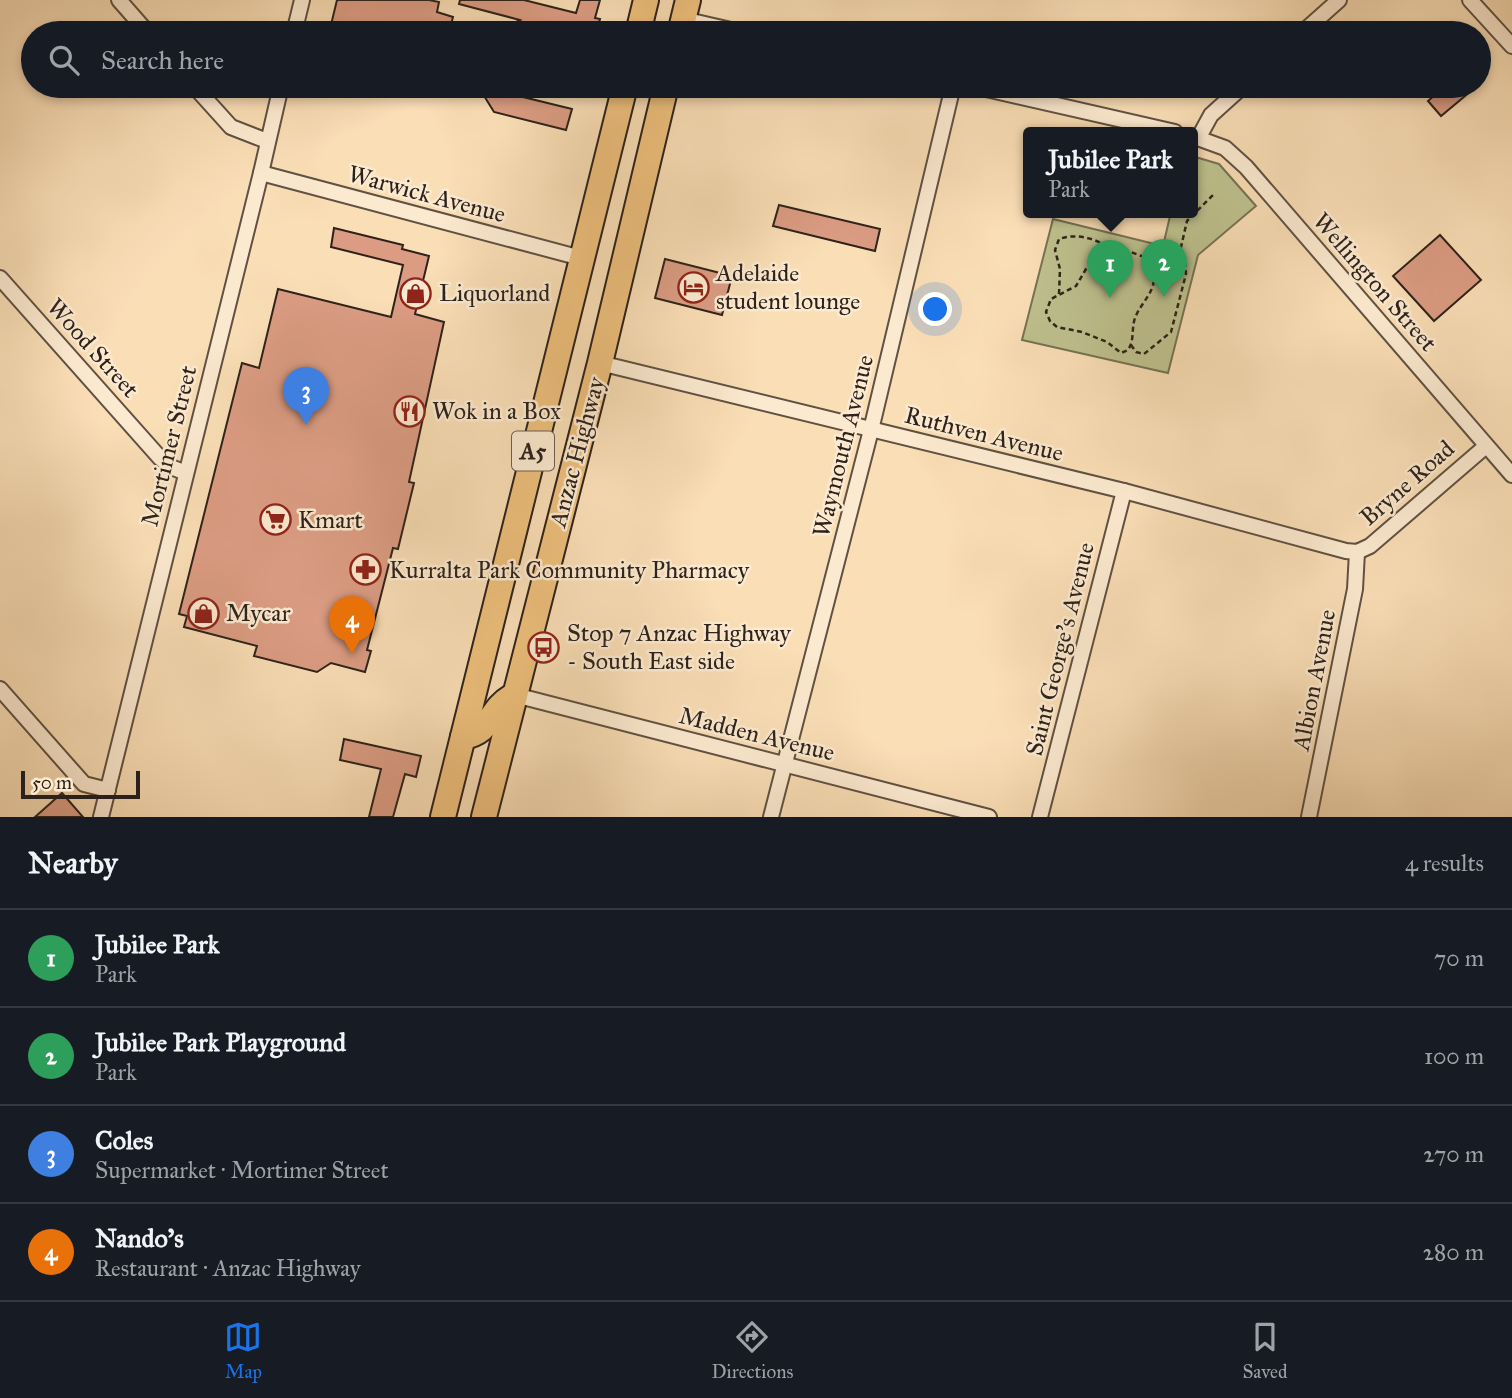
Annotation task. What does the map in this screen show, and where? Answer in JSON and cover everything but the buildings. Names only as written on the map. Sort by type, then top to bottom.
[{"type":"highway","points":[[641,21],[646,0]]},
{"type":"highway","name":"Anzac Highway","points":[[443,817],[621,98]]},
{"type":"highway","name":"Anzac Highway","points":[[484,817],[600,363],[663,98]]},
{"type":"highway","points":[[607,158],[646,165]]},
{"type":"highway","points":[[463,737],[475,735],[501,703],[515,695]]},
{"type":"street","points":[[119,0],[137,21]]},
{"type":"street","points":[[297,21],[302,0]]},
{"type":"street","points":[[1315,21],[1339,0]]},
{"type":"street","points":[[1470,0],[1489,21]]},
{"type":"street","points":[[1491,23],[1512,46]]},
{"type":"street","points":[[205,98],[231,127],[267,141]]},
{"type":"street","name":"Mortimer Street","points":[[101,817],[278,98]]},
{"type":"street","name":"Waymouth Avenue","points":[[771,817],[872,430],[950,98]]},
{"type":"street","points":[[1026,98],[1153,127]]},
{"type":"street","points":[[1198,133],[1211,115],[1230,98]]},
{"type":"street","name":"Wellington Street","points":[[1198,137],[1226,148],[1246,167],[1512,475]]},
{"type":"street","name":"Warwick Avenue","points":[[261,173],[581,258]]},
{"type":"street","name":"Wood Street","points":[[0,278],[160,458],[171,467],[186,473]]},
{"type":"street","name":"Ruthven Avenue","points":[[600,363],[1124,491],[1357,552]]},
{"type":"street","name":"Bryne Road","points":[[1357,552],[1370,546],[1486,446]]},
{"type":"street","name":"Saint George's Avenue","points":[[1040,817],[1124,491]]},
{"type":"street","name":"Albion Avenue","points":[[1309,817],[1355,589],[1357,552]]},
{"type":"street","points":[[0,690],[84,785],[108,790]]},
{"type":"street","name":"Madden Avenue","points":[[515,695],[989,817]]},
{"type":"path","points":[[1198,210],[1213,195]]},
{"type":"path","points":[[1153,272],[1175,257],[1190,218]]},
{"type":"path","points":[[1059,294],[1060,269],[1055,250],[1059,239],[1070,236],[1094,239],[1109,250]]},
{"type":"path","points":[[1115,246],[1144,257],[1153,272],[1154,285],[1134,320],[1134,340],[1125,352],[1082,332],[1061,329],[1046,316],[1046,308],[1051,299],[1076,286],[1086,269],[1115,246]]},
{"type":"path","points":[[1131,345],[1136,352],[1144,354],[1171,332],[1186,274],[1185,258],[1182,259],[1181,265]]},
{"type":"green space","points":[[1198,158],[1219,164],[1256,206],[1198,255],[1168,373],[1022,340],[1053,219],[1163,246],[1170,218],[1198,218]]},
{"type":"place","name":"Adelaide student lounge","points":[[693,287]]},
{"type":"place","name":"Liquorland","points":[[416,293]]},
{"type":"place","name":"Jubilee Park Playground","points":[[1164,297]]},
{"type":"place","name":"Jubilee Park","points":[[1110,298]]},
{"type":"place","name":"Wok in a Box","points":[[409,411]]},
{"type":"place","name":"Coles","points":[[306,425]]},
{"type":"place","name":"Kmart","points":[[275,520]]},
{"type":"place","name":"Kurralta Park Community Pharmacy","points":[[366,570]]},
{"type":"place","name":"Mycar","points":[[203,613]]},
{"type":"place","name":"Stop 7 Anzac Highway - South East side","points":[[544,647]]},
{"type":"place","name":"Nando's","points":[[352,654]]}]
